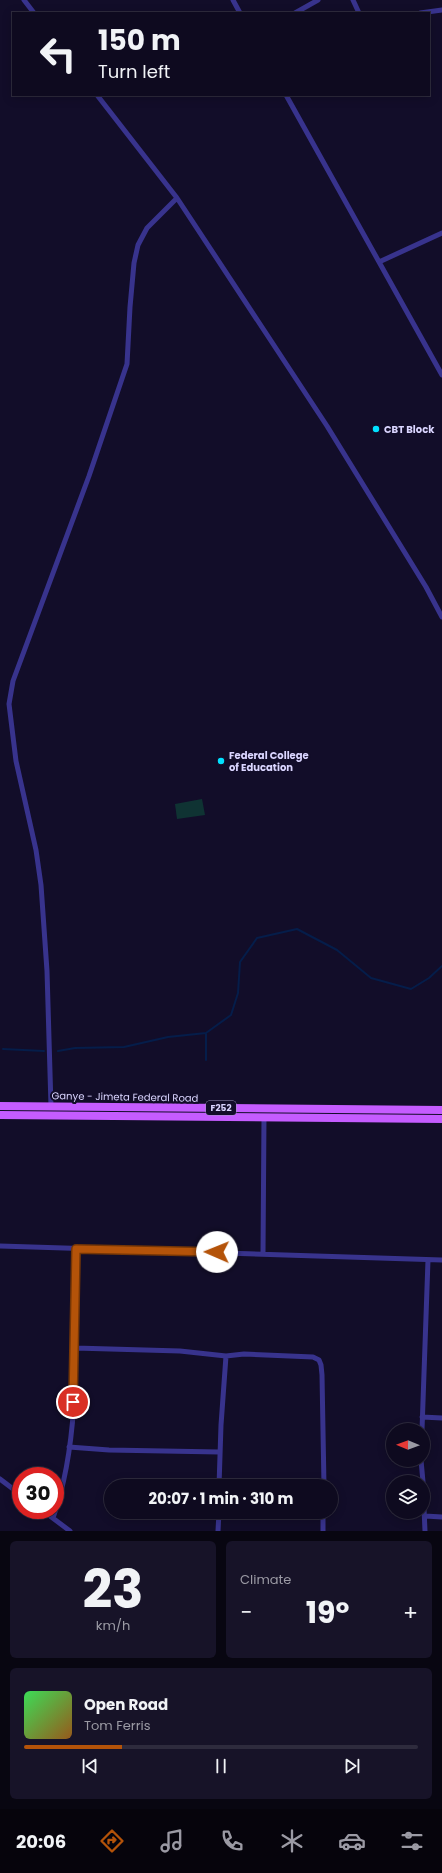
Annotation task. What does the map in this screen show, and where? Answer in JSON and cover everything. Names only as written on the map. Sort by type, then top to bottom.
[{"type":"main road","name":"Ganye - Jimeta Federal Road","points":[[0,1106],[442,1110]]},
{"type":"main road","name":"Ganye - Jimeta Federal Road","points":[[0,1115],[442,1119]]},
{"type":"street","points":[[24,0],[33,12]]},
{"type":"street","points":[[233,0],[239,12]]},
{"type":"street","points":[[297,12],[318,0]]},
{"type":"street","points":[[353,0],[359,12]]},
{"type":"street","points":[[427,12],[442,10]]},
{"type":"street","points":[[98,96],[177,198],[327,426],[426,587],[442,617]]},
{"type":"street","points":[[287,96],[442,375]]},
{"type":"street","points":[[51,1106],[47,978],[41,885],[36,850],[16,761],[9,704],[13,681],[97,454],[127,364],[134,263],[138,245],[147,228],[177,198]]},
{"type":"street","points":[[379,262],[442,233]]},
{"type":"street","points":[[263,1253],[264,1117]]},
{"type":"street","points":[[0,1246],[263,1253],[442,1260]]},
{"type":"street","points":[[64,1472],[69,1447],[75,1348],[76,1249]]},
{"type":"street","points":[[422,1423],[428,1260]]},
{"type":"street","points":[[75,1348],[180,1351],[226,1356],[244,1354],[313,1357],[319,1360],[322,1375],[324,1479]]},
{"type":"street","points":[[219,1479],[219,1452],[226,1356]]},
{"type":"street","points":[[422,1417],[442,1418]]},
{"type":"street","points":[[69,1447],[122,1451],[219,1452]]},
{"type":"street","points":[[0,1479],[12,1488]]},
{"type":"street","points":[[430,1516],[442,1517]]},
{"type":"street","points":[[54,1519],[70,1531]]},
{"type":"street","points":[[218,1531],[219,1519]]},
{"type":"street","points":[[323,1519],[323,1531]]},
{"type":"street","points":[[425,1519],[425,1531]]},
{"type":"green space","points":[[202,799],[205,815],[177,819],[175,804]]},
{"type":"waterway","points":[[58,1051],[75,1048],[124,1047],[168,1037],[206,1033],[231,1015],[238,993],[240,962],[257,938],[297,929],[337,950],[371,978],[411,989],[429,978],[442,966]]},
{"type":"waterway","points":[[206,1033],[206,1060]]},
{"type":"waterway","points":[[3,1049],[44,1051]]},
{"type":"place","name":"CBT Block","points":[[376,429]]},
{"type":"place","name":"Federal College of Education","points":[[221,761]]},
{"type":"route","points":[[73,1402],[76,1249],[217,1252]]}]
